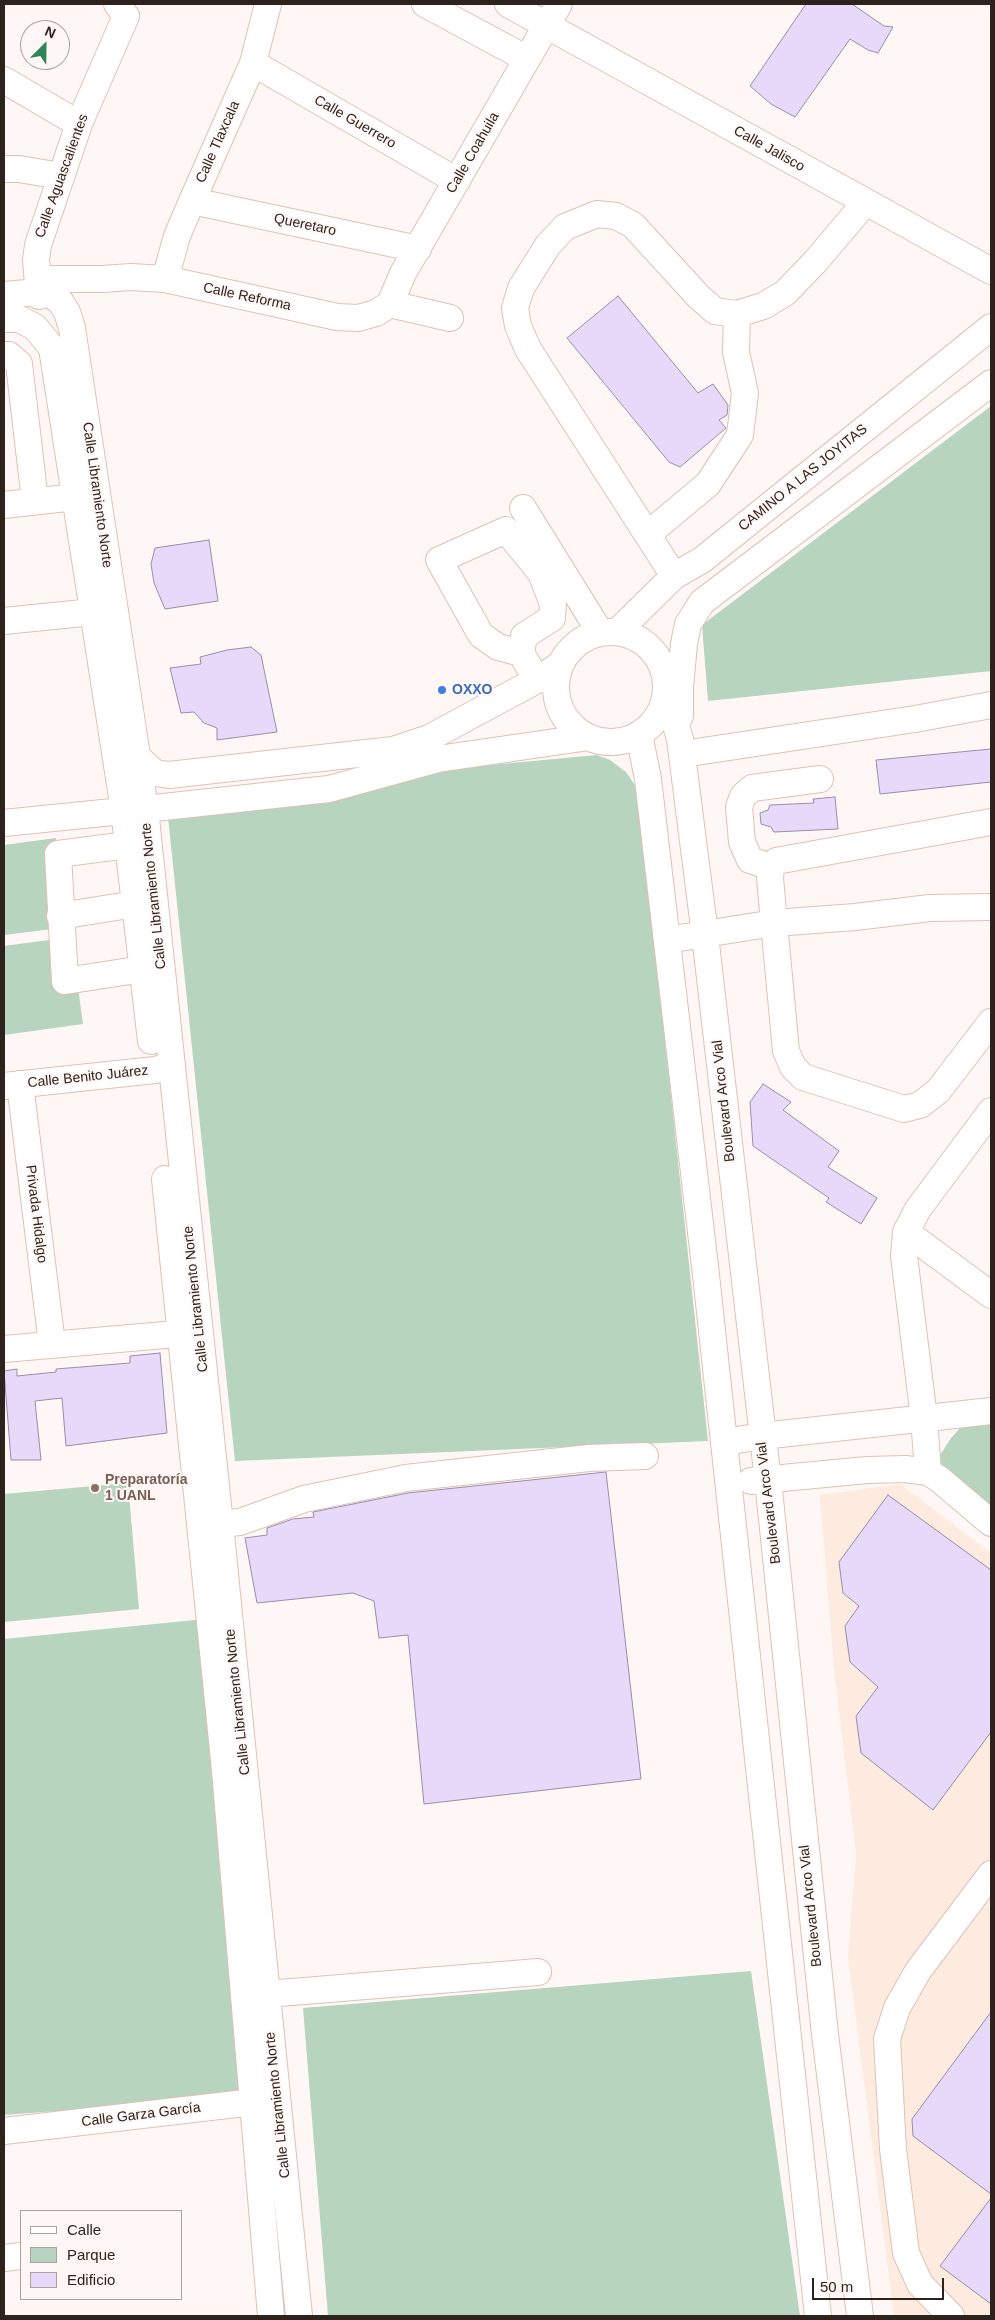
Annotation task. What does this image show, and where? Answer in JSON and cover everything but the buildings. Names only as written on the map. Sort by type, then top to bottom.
[{"type":"street","name":"Calle Aguascalientes","points":[[35,327],[42,288],[36,260],[38,245],[79,124],[121,32],[126,16],[117,4]]},
{"type":"street","name":"Calle Tlaxcala","points":[[165,279],[177,236],[253,63],[268,4]]},
{"type":"street","points":[[425,4],[527,59]]},
{"type":"street","name":"Calle Jalisco","points":[[508,4],[553,14],[865,203],[991,271]]},
{"type":"street","name":"Calle Coahuila","points":[[390,304],[395,288],[553,14]]},
{"type":"street","name":"Calle Guerrero","points":[[253,63],[457,181]]},
{"type":"street","points":[[4,80],[79,124]]},
{"type":"street","points":[[4,169],[19,169],[61,176]]},
{"type":"street","name":"Queretaro","points":[[192,201],[418,249]]},
{"type":"street","points":[[674,576],[528,349],[518,326],[515,308],[521,288],[548,245],[564,227],[597,214],[616,216],[633,225],[699,298],[715,311],[737,314],[763,306],[785,293],[815,262],[865,203]]},
{"type":"street","name":"Calle Reforma","points":[[4,295],[102,279],[130,277],[165,279],[337,317],[376,313],[390,304]]},
{"type":"street","name":"Calle Libramiento Norte","points":[[42,288],[60,301],[68,312],[72,328],[136,756],[135,809],[127,845],[143,969],[163,1068]]},
{"type":"street","points":[[390,304],[450,318]]},
{"type":"street","points":[[648,534],[708,484],[740,435],[746,393],[736,352],[737,314]]},
{"type":"street","points":[[4,319],[19,319],[35,327]]},
{"type":"street","name":"Calle Libramiento Norte","points":[[35,327],[52,348],[93,612],[135,809],[190,1333],[225,1770],[251,1939],[267,1994],[266,2100],[271,2316]]},
{"type":"street","name":"CAMINO A LAS JOYITAS","points":[[608,632],[674,576],[702,560],[991,327]]},
{"type":"street","points":[[4,355],[9,355],[18,364],[35,501]]},
{"type":"street","points":[[991,383],[702,602],[688,624],[684,644],[680,687],[682,747],[915,719],[991,704]]},
{"type":"street","points":[[32,470],[70,462]]},
{"type":"street","points":[[4,505],[75,497]]},
{"type":"street","points":[[523,508],[608,632]]},
{"type":"street","points":[[522,653],[498,647],[481,635],[439,560],[506,530],[541,573],[553,604],[552,618],[524,636],[522,653],[537,680]]},
{"type":"street","points":[[4,621],[93,612]]},
{"type":"street","points":[[608,632],[634,636],[648,646],[659,659],[666,675],[666,692],[662,709],[652,724],[639,734],[623,740],[606,742],[589,737],[574,727],[563,714],[557,698],[556,680],[561,664],[570,650],[584,639],[608,632]]},
{"type":"street","points":[[135,809],[346,776],[393,750],[429,738],[537,680],[561,664]]},
{"type":"street","name":"Boulevard Arco Vial","points":[[666,692],[682,747],[705,935],[768,1480],[825,2034],[860,2316]]},
{"type":"street","points":[[639,734],[648,779],[730,1484],[818,2316]]},
{"type":"street","points":[[4,823],[330,789],[438,759],[589,737]]},
{"type":"street","points":[[136,756],[155,773],[169,775],[393,750]]},
{"type":"street","points":[[771,868],[750,860],[742,842],[739,807],[743,796],[752,788],[820,779]]},
{"type":"street","points":[[991,822],[776,860],[771,868],[770,878],[786,1052],[793,1067],[803,1077],[904,1109],[920,1106],[938,1091],[991,1022]]},
{"type":"street","points":[[127,845],[58,854],[64,981],[143,969]]},
{"type":"street","points":[[60,916],[135,904]]},
{"type":"street","points":[[667,940],[774,923],[855,917],[930,908],[991,907]]},
{"type":"street","name":"Calle Benito Juárez","points":[[12,1085],[163,1068]]},
{"type":"street","name":"Privada Hidalgo","points":[[12,1085],[52,1344]]},
{"type":"street","points":[[928,1472],[924,1418],[904,1256],[906,1232],[918,1209],[991,1111]]},
{"type":"street","points":[[906,1232],[991,1295]]},
{"type":"street","points":[[4,1349],[190,1333]]},
{"type":"street","name":"Calle Libramiento Norte","points":[[190,1333],[220,1524],[251,1939],[266,2100],[299,2316]]},
{"type":"street","points":[[725,1442],[762,1436],[991,1411]]},
{"type":"street","points":[[220,1524],[240,1522],[304,1499],[406,1478],[589,1458],[645,1456]]},
{"type":"street","points":[[730,1484],[867,1470],[905,1469],[928,1472],[991,1523]]},
{"type":"street","points":[[952,2316],[920,2284],[906,2253],[893,2149],[887,2039],[897,2008],[918,1971],[991,1874]]},
{"type":"street","points":[[267,1994],[538,1972]]},
{"type":"street","points":[[790,2039],[825,2034]]},
{"type":"street","name":"Calle Garza García","points":[[4,2132],[266,2100]]},
{"type":"street","points":[[4,2258],[20,2256]]},
{"type":"shaded area","points":[[900,1484],[991,1553],[991,2316],[894,2316],[848,1957],[856,1854],[834,1669],[820,1495]]},
{"type":"green space","points":[[991,406],[991,671],[708,701],[702,625]]},
{"type":"green space","points":[[597,755],[610,760],[626,772],[637,788],[708,1441],[235,1461],[168,817],[328,803],[406,773]]},
{"type":"green space","points":[[56,838],[69,927],[4,935],[4,845]]},
{"type":"green space","points":[[71,937],[83,1024],[4,1035],[4,946]]},
{"type":"green space","points":[[991,1420],[991,1508],[943,1471],[939,1457],[951,1438],[964,1424]]},
{"type":"green space","points":[[128,1483],[139,1609],[4,1622],[4,1494]]},
{"type":"green space","points":[[205,1619],[252,2090],[108,2107],[4,2115],[4,1639]]},
{"type":"green space","points":[[751,1971],[800,2316],[328,2316],[303,2008]]},
{"type":"place","name":"OXXO","points":[[442,690]]},
{"type":"place","name":"Preparatoría 1 UANL","points":[[95,1488]]}]
